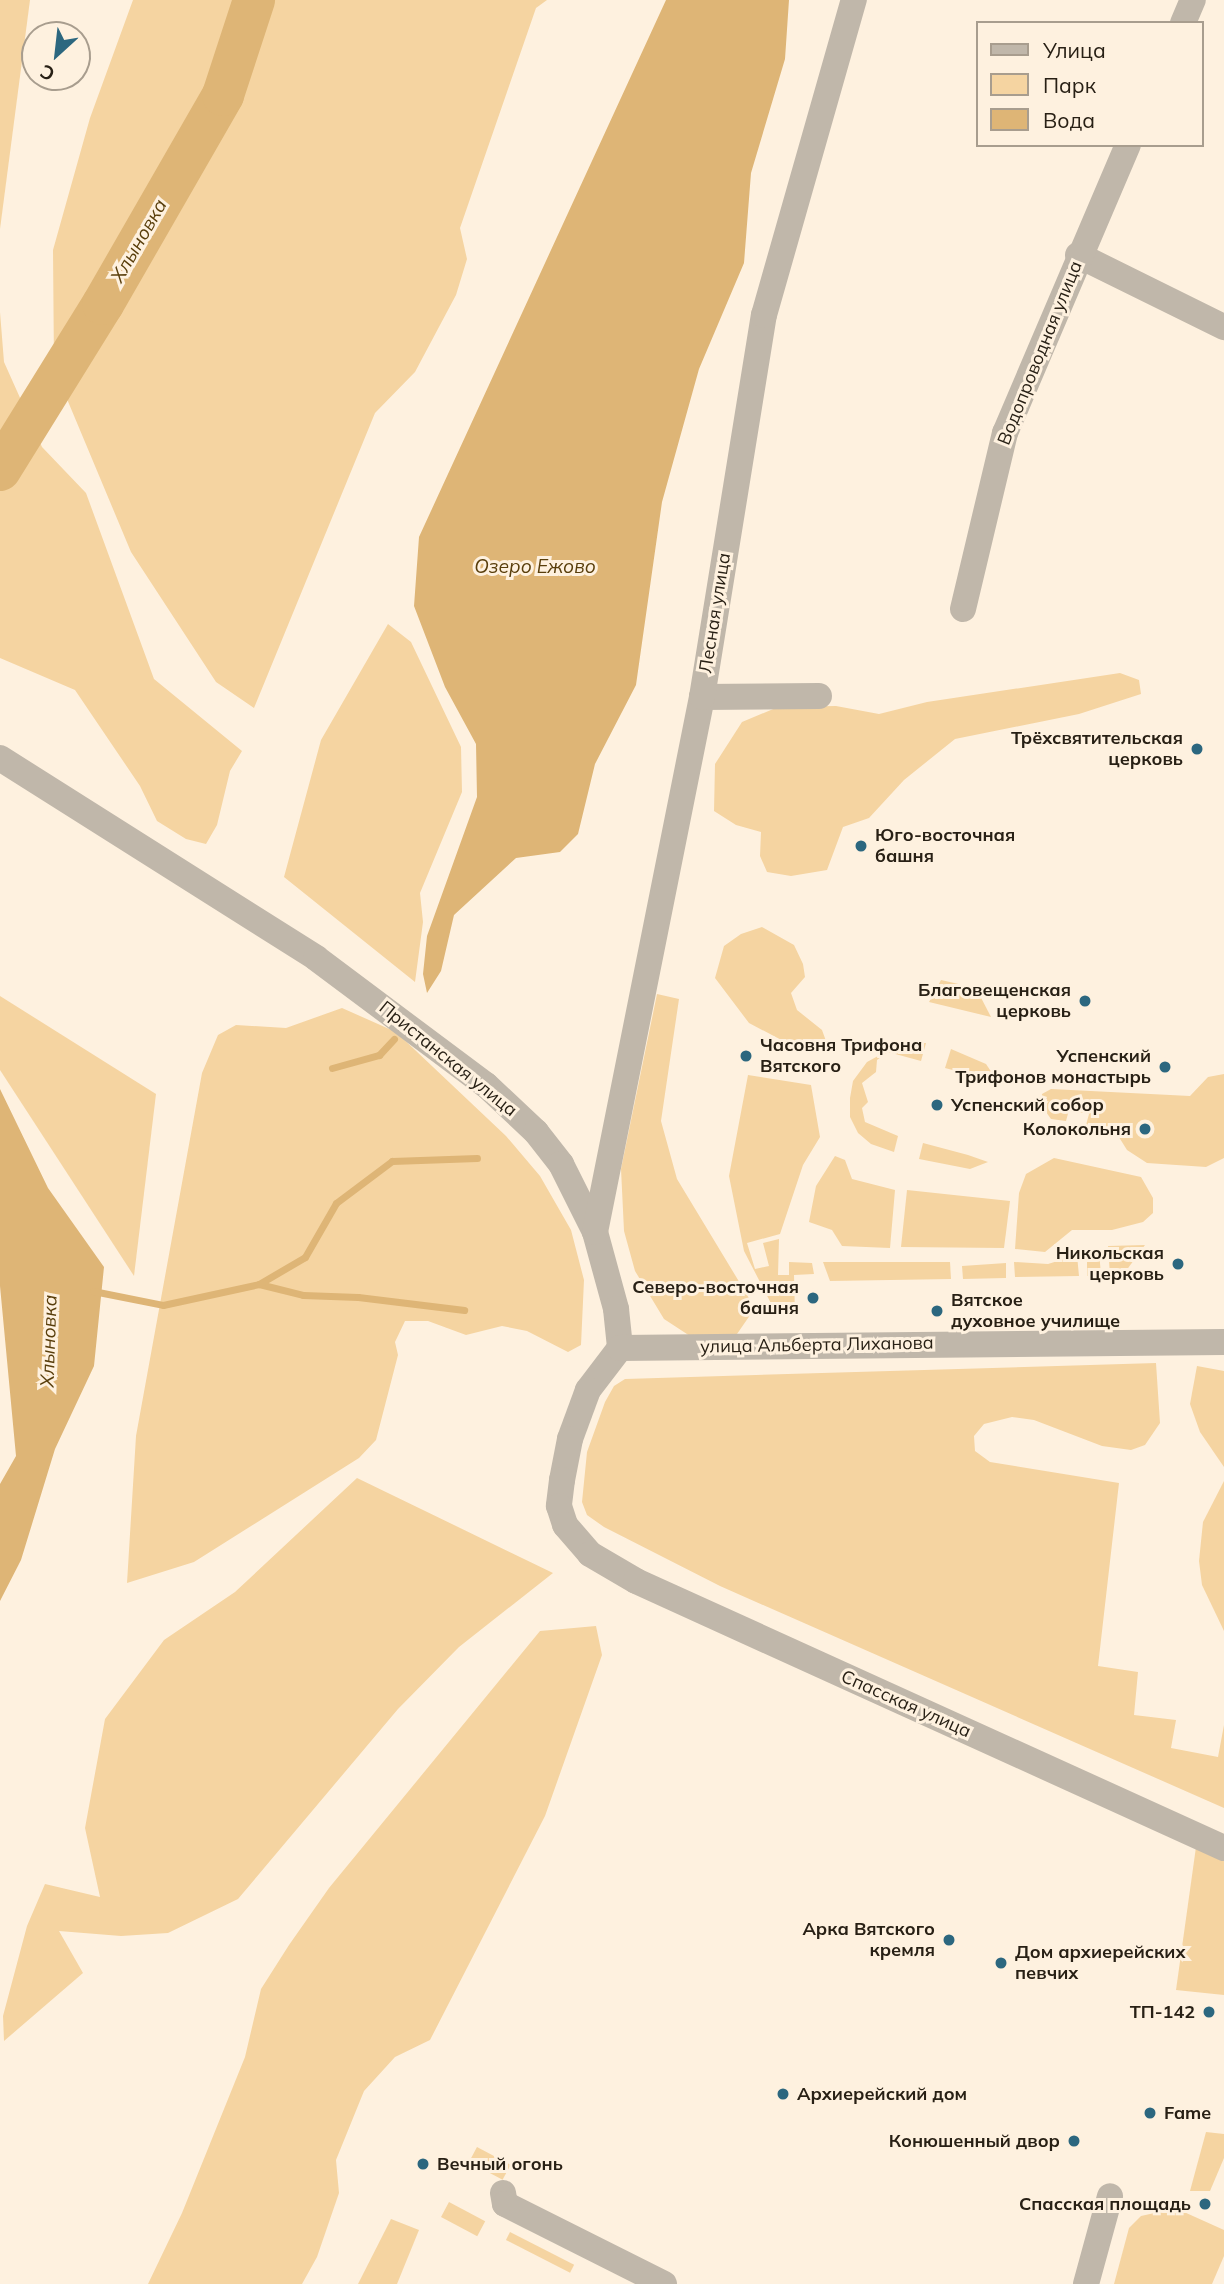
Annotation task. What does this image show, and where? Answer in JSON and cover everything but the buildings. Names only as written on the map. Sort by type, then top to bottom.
[{"type":"street","name":"Лесная улица","points":[[595,1232],[702,697],[764,315],[854,0]]},
{"type":"street","points":[[1184,21],[1193,0]]},
{"type":"street","name":"Водопроводная улица","points":[[963,609],[1005,433],[1078,256],[1127,147]]},
{"type":"street","points":[[1078,256],[1224,327]]},
{"type":"street","points":[[702,697],[819,696]]},
{"type":"street","name":"Пристанская улица","points":[[0,758],[286,937],[450,1057],[536,1132],[581,1195],[595,1232],[616,1309],[620,1348]]},
{"type":"street","name":"улица Альберта Лиханова","points":[[620,1348],[1224,1342]]},
{"type":"street","name":"Спасская улица","points":[[620,1348],[584,1399],[562,1480],[559,1506],[565,1525],[590,1554],[636,1581],[1224,1848]]},
{"type":"street","points":[[503,2193],[505,2204],[664,2284]]},
{"type":"street","points":[[1086,2284],[1110,2196]]},
{"type":"green space","points":[[0,0],[30,0],[27,21],[21,21],[21,69],[0,229]]},
{"type":"green space","points":[[133,0],[547,0],[536,8],[460,228],[467,259],[456,295],[415,372],[375,413],[254,708],[216,682],[131,552],[54,368],[53,250],[90,118]]},
{"type":"green space","points":[[0,312],[4,362],[42,447],[86,493],[154,679],[242,751],[230,771],[217,825],[206,844],[186,839],[157,821],[140,786],[75,690],[0,658]]},
{"type":"green space","points":[[388,624],[411,642],[461,747],[462,792],[420,893],[423,922],[415,982],[284,877],[321,740]]},
{"type":"green space","points":[[1120,673],[1139,680],[1141,694],[1079,714],[955,739],[904,780],[869,818],[843,827],[827,870],[791,876],[767,872],[760,856],[761,832],[736,825],[714,811],[715,764],[742,722],[778,707],[836,706],[879,714],[927,702]]},
{"type":"green space","points":[[762,927],[794,945],[803,964],[805,977],[791,993],[797,1010],[822,1030],[826,1041],[814,1048],[789,1044],[749,1023],[715,978],[724,946],[741,934]]},
{"type":"green space","points":[[941,980],[976,988],[991,1017],[929,1002]]},
{"type":"green space","points":[[657,994],[679,999],[661,1121],[677,1179],[755,1308],[737,1334],[690,1336],[664,1319],[635,1271],[624,1231],[621,1169]]},
{"type":"green space","points":[[0,996],[156,1094],[134,1276],[0,1070]]},
{"type":"green space","points":[[342,1008],[396,1032],[506,1136],[540,1176],[571,1230],[584,1280],[581,1345],[568,1352],[527,1331],[502,1326],[466,1335],[428,1321],[405,1321],[395,1342],[398,1355],[376,1440],[359,1458],[194,1562],[127,1583],[136,1436],[202,1073],[218,1035],[236,1025],[286,1028]]},
{"type":"green space","points":[[902,1043],[926,1043],[921,1061],[888,1052],[877,1060],[876,1072],[862,1083],[868,1102],[862,1108],[865,1122],[898,1136],[894,1152],[871,1144],[858,1133],[850,1117],[850,1098],[853,1081],[867,1062]]},
{"type":"green space","points":[[951,1049],[986,1064],[998,1082],[945,1068]]},
{"type":"green space","points":[[1224,1074],[1224,1158],[1206,1167],[1147,1163],[1127,1150],[1117,1134],[1086,1125],[1089,1114],[1069,1110],[1066,1121],[1051,1119],[1041,1105],[1042,1094],[1051,1089],[1190,1096],[1208,1077]]},
{"type":"green space","points":[[748,1075],[811,1085],[820,1137],[803,1165],[780,1234],[747,1243],[755,1269],[769,1266],[763,1243],[779,1239],[778,1275],[789,1275],[789,1262],[812,1263],[814,1274],[794,1275],[795,1316],[776,1313],[744,1251],[729,1176]]},
{"type":"green space","points":[[923,1143],[988,1162],[970,1169],[919,1159]]},
{"type":"green space","points":[[835,1156],[845,1160],[852,1179],[895,1190],[890,1248],[842,1246],[832,1230],[809,1222],[816,1186]]},
{"type":"green space","points":[[1054,1158],[1141,1177],[1153,1198],[1153,1213],[1143,1222],[1112,1230],[1072,1230],[1045,1252],[1015,1249],[1019,1193],[1026,1174]]},
{"type":"green space","points":[[907,1190],[1010,1201],[1004,1248],[901,1247]]},
{"type":"green space","points":[[1145,1245],[1123,1275],[1110,1275],[1108,1246]]},
{"type":"green space","points":[[1099,1250],[1101,1276],[1087,1276],[1087,1253]]},
{"type":"green space","points":[[1077,1255],[1079,1276],[1015,1277],[1014,1262],[1048,1264]]},
{"type":"green space","points":[[823,1262],[950,1262],[951,1279],[830,1281]]},
{"type":"green space","points":[[1006,1263],[1006,1278],[963,1279],[962,1266]]},
{"type":"green space","points":[[1156,1363],[1160,1423],[1145,1445],[1131,1450],[1102,1446],[1034,1420],[1012,1417],[984,1424],[974,1436],[975,1451],[990,1462],[1119,1483],[1098,1666],[1138,1672],[1134,1715],[1176,1720],[1171,1748],[1218,1757],[1224,1725],[1224,1808],[720,1586],[604,1527],[587,1515],[582,1502],[587,1452],[605,1402],[614,1386],[625,1379]]},
{"type":"green space","points":[[1197,1366],[1224,1371],[1224,1467],[1200,1432],[1190,1404]]},
{"type":"green space","points":[[357,1478],[553,1573],[459,1647],[398,1709],[238,1899],[168,1933],[121,1936],[59,1931],[83,1973],[4,2041],[3,2016],[27,1926],[45,1884],[100,1897],[85,1828],[105,1719],[164,1640],[235,1592]]},
{"type":"green space","points":[[1224,1481],[1224,1631],[1202,1585],[1199,1561],[1203,1522]]},
{"type":"green space","points":[[596,1626],[602,1655],[545,1816],[430,2040],[395,2057],[364,2091],[336,2160],[339,2193],[317,2257],[302,2284],[148,2284],[182,2213],[245,2057],[261,1989],[289,1945],[329,1888],[540,1631]]},
{"type":"green space","points":[[1196,1847],[1224,1860],[1224,1995],[1176,1990]]},
{"type":"green space","points":[[1206,2132],[1224,2134],[1224,2158],[1210,2191],[1190,2191]]},
{"type":"green space","points":[[477,2147],[511,2165],[503,2180],[469,2162]]},
{"type":"green space","points":[[449,2202],[485,2221],[477,2236],[441,2217]]},
{"type":"green space","name":"Спасская площадь","points":[[1168,2210],[1184,2212],[1224,2230],[1224,2256],[1212,2284],[1114,2284],[1129,2228],[1141,2216]]},
{"type":"green space","points":[[391,2219],[419,2230],[397,2284],[358,2284]]},
{"type":"green space","points":[[510,2232],[574,2265],[570,2273],[506,2240]]},
{"type":"water","name":"Озеро Ежово","points":[[666,0],[789,0],[785,59],[751,173],[744,263],[699,369],[662,502],[636,685],[595,764],[578,834],[560,852],[516,858],[454,915],[441,971],[427,993],[423,974],[427,936],[477,797],[476,744],[445,687],[414,606],[419,537]]},
{"type":"water","points":[[0,1089],[48,1188],[104,1267],[94,1366],[55,1449],[21,1560],[0,1601],[0,1484],[16,1456],[0,1286]]},
{"type":"waterway","name":"Хлыновка","points":[[0,470],[103,304],[223,95],[254,0]]},
{"type":"waterway","points":[[332,1068],[379,1055],[394,1039]]},
{"type":"waterway","points":[[93,1291],[163,1305],[259,1284],[305,1257],[336,1203],[392,1161],[477,1158]]},
{"type":"waterway","points":[[259,1284],[303,1295],[358,1297],[464,1310]]},
{"type":"place","name":"Трёхсвятительская церковь","points":[[1197,749]]},
{"type":"place","name":"Юго-восточная башня","points":[[861,846]]},
{"type":"place","name":"Благовещенская церковь","points":[[1085,1001]]},
{"type":"place","name":"Часовня Трифона Вятского","points":[[746,1056]]},
{"type":"place","name":"Успенский Трифонов монастырь","points":[[1165,1067]]},
{"type":"place","name":"Успенский собор","points":[[937,1105]]},
{"type":"place","name":"Колокольня","points":[[1145,1129]]},
{"type":"place","name":"Никольская церковь","points":[[1178,1264]]},
{"type":"place","name":"Северо-восточная башня","points":[[813,1298]]},
{"type":"place","name":"Вятское духовное училище","points":[[937,1311]]},
{"type":"place","name":"Арка Вятского кремля","points":[[949,1940]]},
{"type":"place","name":"Дом архиерейских певчих","points":[[1001,1963]]},
{"type":"place","name":"ТП-142","points":[[1209,2012]]},
{"type":"place","name":"Архиерейский дом","points":[[783,2094]]},
{"type":"place","name":"Fame","points":[[1150,2113]]},
{"type":"place","name":"Конюшенный двор","points":[[1074,2141]]},
{"type":"place","name":"Вечный огонь","points":[[423,2164]]},
{"type":"place","name":"Спасская площадь","points":[[1205,2204]]}]
